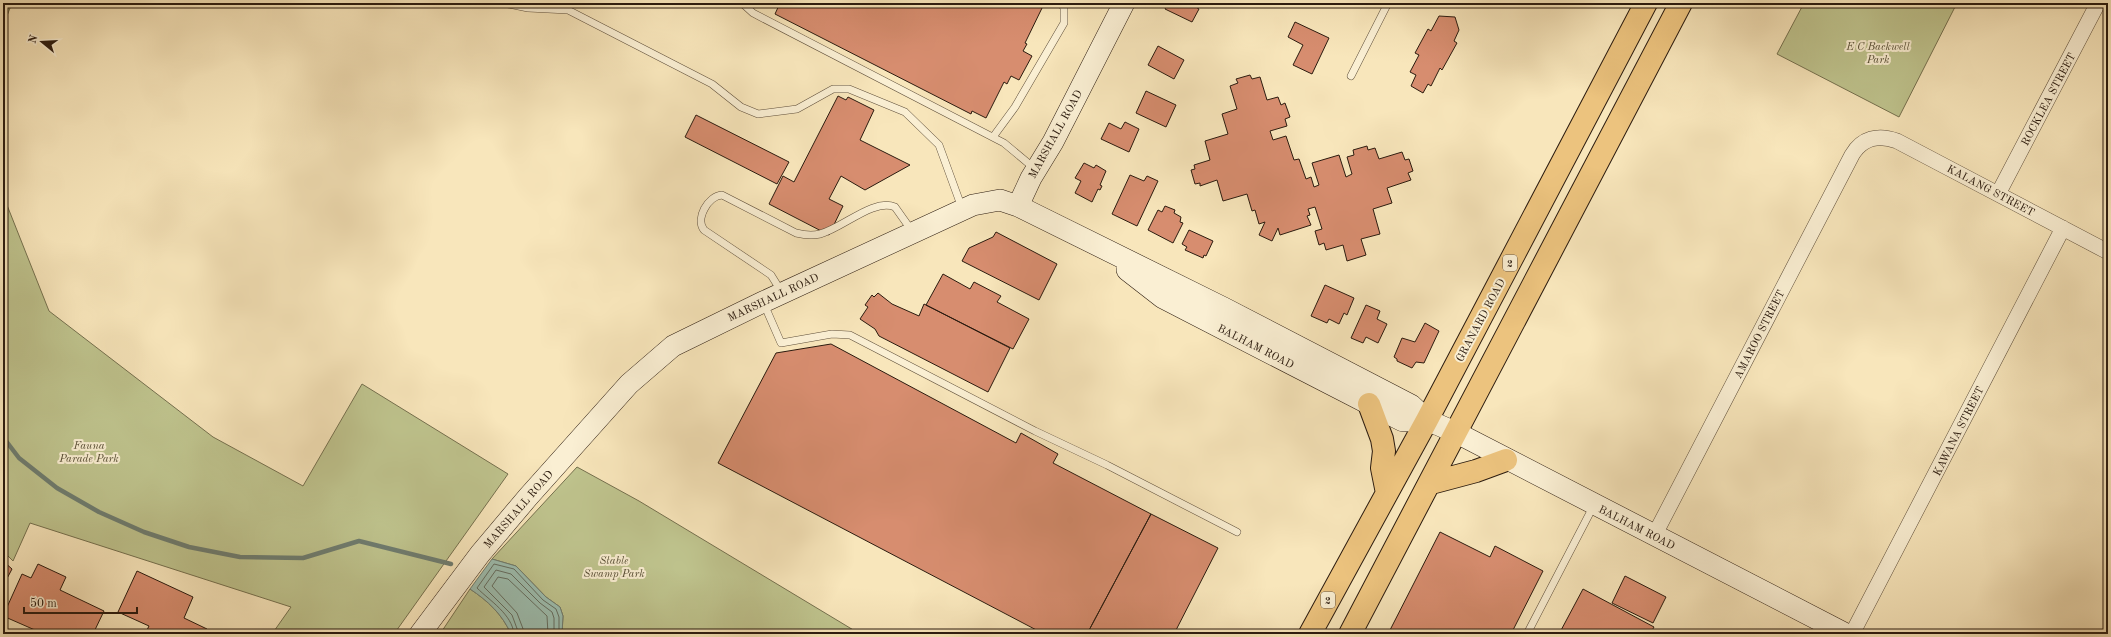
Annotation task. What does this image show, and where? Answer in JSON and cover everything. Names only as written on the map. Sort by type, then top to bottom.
[{"type":"highway","name":"GRANARD ROAD","points":[[1310,634],[1427,420],[1646,3]]},
{"type":"highway","points":[[1350,634],[1431,483],[1681,3]]},
{"type":"highway","points":[[1369,404],[1382,439],[1384,452],[1382,468],[1387,493]]},
{"type":"highway","points":[[1431,483],[1476,471],[1506,460]]},
{"type":"street","name":"MARSHALL ROAD","points":[[420,634],[480,554],[528,497],[640,372],[673,346],[782,293],[963,210],[992,200],[1000,200],[1018,206],[1036,169],[1053,142],[1124,3]]},
{"type":"street","name":"ROCKLEA STREET","points":[[1998,194],[2098,3]]},
{"type":"street","name":"KALANG STREET","points":[[1871,138],[1884,137],[1897,141],[2108,252]]},
{"type":"street","name":"AMAROO STREET","points":[[1654,536],[1852,155],[1859,145],[1871,138]]},
{"type":"street","name":"BALHAM ROAD","points":[[1018,206],[1217,305],[1411,405],[1427,420],[1456,433],[1846,634]]},
{"type":"street","name":"KAWANA STREET","points":[[1852,634],[2063,228]]},
{"type":"street","name":"BALHAM ROAD","points":[[1097,246],[1163,298],[1403,421],[1427,420]]},
{"type":"lane","points":[[503,3],[528,8],[568,10],[712,84],[742,107],[758,114],[797,109],[833,89],[849,89],[906,112],[939,145],[963,210]]},
{"type":"lane","points":[[742,3],[754,13],[1004,143],[1036,169]]},
{"type":"lane","points":[[993,137],[1016,107],[1064,23],[1064,8],[1061,3]]},
{"type":"lane","points":[[1351,76],[1388,3]]},
{"type":"lane","points":[[782,293],[771,275],[704,230],[700,225],[699,219],[710,201],[717,195],[722,195],[796,233],[808,235],[827,232],[880,204],[895,207],[913,232]]},
{"type":"lane","points":[[763,302],[781,343],[832,334],[850,335],[1035,431],[1107,464],[1237,532]]},
{"type":"lane","points":[[1527,634],[1594,505]]},
{"type":"green space","points":[[3,3],[12,3],[3,26]]},
{"type":"green space","name":"E C Backwell Park","points":[[1804,3],[1957,3],[1899,117],[1777,54]]},
{"type":"green space","name":"Fauna Parade Park","points":[[3,195],[49,311],[213,437],[303,486],[362,384],[508,474],[394,634],[272,634],[291,607],[30,523],[13,561],[3,551]]},
{"type":"green space","name":"Stable Swamp Park","points":[[577,467],[639,501],[860,634],[562,634],[563,616],[560,607],[546,597],[516,566],[492,559]]},
{"type":"green space","points":[[470,589],[494,608],[511,634],[440,634]]},
{"type":"water","points":[[492,559],[516,566],[546,597],[560,607],[563,616],[562,634],[511,634],[494,608],[470,589]]},
{"type":"building","points":[[780,3],[1037,3],[1043,6],[1025,43],[1027,44],[1023,51],[1032,56],[1019,80],[1011,76],[1007,84],[1004,82],[986,118],[972,111],[971,114],[775,14]]},
{"type":"building","points":[[1168,3],[1189,3],[1199,9],[1192,22],[1165,9]]},
{"type":"building","points":[[1439,16],[1455,17],[1459,30],[1454,41],[1457,43],[1442,70],[1440,68],[1431,86],[1428,84],[1423,93],[1411,86],[1416,75],[1410,72],[1419,55],[1415,53],[1428,29],[1431,31]]},
{"type":"building","points":[[1295,22],[1329,38],[1312,74],[1293,65],[1303,45],[1288,37]]},
{"type":"building","points":[[1158,46],[1184,60],[1174,79],[1148,65]]},
{"type":"building","points":[[1250,75],[1252,79],[1260,77],[1267,100],[1278,97],[1281,105],[1285,103],[1290,117],[1285,119],[1287,126],[1270,131],[1273,140],[1286,136],[1294,160],[1299,159],[1306,179],[1311,177],[1314,187],[1319,185],[1312,163],[1339,155],[1346,177],[1352,174],[1347,157],[1354,155],[1353,150],[1367,146],[1368,150],[1375,148],[1379,159],[1402,152],[1405,160],[1409,159],[1413,171],[1408,173],[1411,180],[1387,188],[1392,203],[1373,209],[1380,234],[1361,239],[1366,255],[1347,261],[1343,245],[1326,250],[1324,243],[1319,245],[1315,231],[1322,229],[1315,207],[1308,209],[1310,215],[1307,216],[1311,225],[1280,235],[1278,228],[1272,241],[1259,235],[1265,222],[1259,224],[1255,210],[1252,211],[1247,194],[1223,201],[1217,180],[1200,186],[1200,183],[1195,184],[1191,170],[1195,169],[1194,165],[1210,160],[1205,141],[1228,134],[1222,114],[1237,109],[1230,86],[1238,83],[1236,79]]},
{"type":"building","points":[[1146,91],[1176,105],[1166,127],[1136,113]]},
{"type":"building","points":[[838,96],[846,100],[848,97],[874,110],[860,140],[910,165],[865,190],[841,176],[829,199],[843,206],[829,235],[769,204],[783,176],[794,182]]},
{"type":"building","points":[[696,115],[789,162],[777,184],[685,137]]},
{"type":"building","points":[[1125,122],[1139,129],[1129,152],[1101,139],[1109,123],[1121,129]]},
{"type":"building","points":[[1084,163],[1094,168],[1096,165],[1106,171],[1100,185],[1102,186],[1100,190],[1098,189],[1092,202],[1075,193],[1081,181],[1075,178]]},
{"type":"building","points":[[1130,175],[1144,181],[1147,176],[1158,181],[1137,226],[1112,214]]},
{"type":"building","points":[[1165,206],[1175,210],[1174,213],[1181,217],[1180,222],[1183,223],[1173,243],[1148,230],[1158,210],[1162,212]]},
{"type":"building","points":[[1189,230],[1213,241],[1206,256],[1204,255],[1203,258],[1185,250],[1187,247],[1182,244]]},
{"type":"building","points":[[996,232],[1057,264],[1039,300],[962,261],[969,248],[993,237]]},
{"type":"building","points":[[943,274],[970,289],[974,282],[1001,296],[997,302],[1029,319],[1013,349],[926,305]]},
{"type":"building","points":[[1325,285],[1354,298],[1347,315],[1344,313],[1339,324],[1329,319],[1327,323],[1311,316]]},
{"type":"building","points":[[878,293],[892,304],[919,316],[924,304],[1010,348],[988,392],[879,336],[875,329],[860,319],[868,307],[865,305],[872,295],[874,297]]},
{"type":"building","points":[[1366,305],[1380,311],[1377,319],[1387,324],[1378,343],[1366,337],[1363,343],[1351,338]]},
{"type":"building","points":[[1425,323],[1439,331],[1424,363],[1416,362],[1412,368],[1397,361],[1394,357],[1402,338],[1415,342]]},
{"type":"building","points":[[831,344],[1016,443],[1021,433],[1058,454],[1053,463],[1151,514],[1087,634],[1044,634],[718,463],[776,353]]},
{"type":"building","points":[[1151,514],[1218,548],[1174,634],[1087,634]]},
{"type":"building","points":[[1440,532],[1490,557],[1495,546],[1543,571],[1511,634],[1388,634]]},
{"type":"building","points":[[3,561],[12,569],[3,586]]},
{"type":"building","points":[[38,564],[66,577],[60,590],[104,611],[93,634],[44,634],[3,616],[22,574],[31,578]]},
{"type":"building","points":[[137,571],[193,597],[184,618],[207,629],[205,634],[145,634],[149,626],[118,612]]},
{"type":"building","points":[[1625,576],[1666,597],[1653,623],[1612,603]]},
{"type":"building","points":[[1583,589],[1654,627],[1650,634],[1559,634]]},
{"type":"waterway","points":[[3,437],[19,458],[57,488],[99,512],[144,532],[189,547],[240,557],[303,558],[359,541],[451,564]]}]
